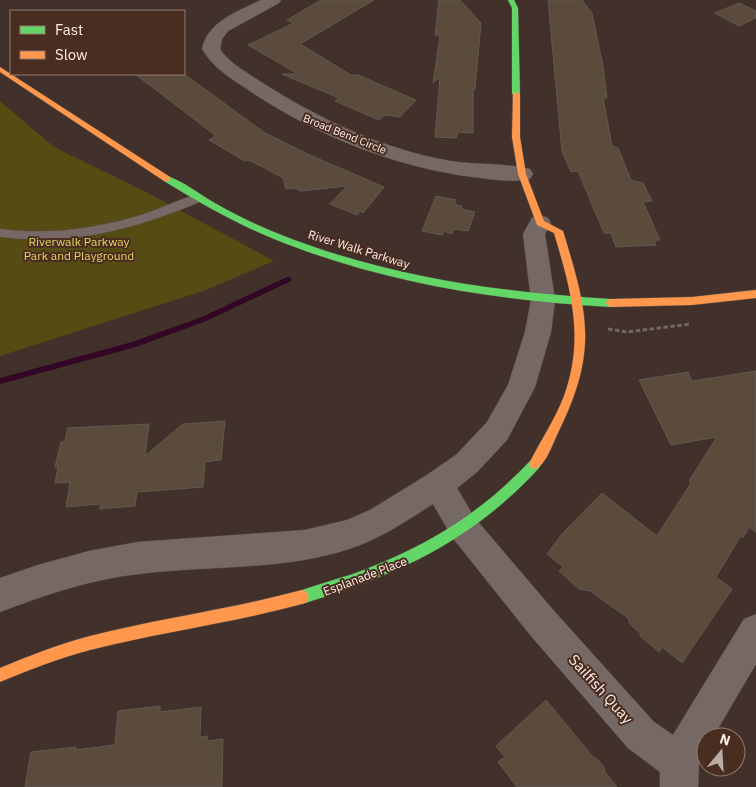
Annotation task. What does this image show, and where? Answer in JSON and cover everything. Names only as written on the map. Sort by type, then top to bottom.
[{"type":"street","name":"Broad Bend Circle","points":[[273,0],[222,27],[215,34],[211,49],[218,60],[279,103],[303,117],[357,141],[409,158],[465,170],[522,174]]},
{"type":"street","points":[[511,0],[516,8],[516,137],[522,174],[540,223],[558,231],[578,301]]},
{"type":"street","name":"River Walk Parkway","points":[[0,70],[198,198],[235,218],[314,251],[398,277],[463,289],[543,300],[628,303],[686,301],[756,294]]},
{"type":"street","points":[[0,595],[72,571],[138,558],[305,545],[349,534],[381,520],[438,485],[467,463],[497,431],[521,387],[538,332],[543,300],[534,234],[540,223]]},
{"type":"street","name":"Esplanade Place","points":[[0,675],[44,657],[90,643],[313,596],[397,565],[433,547],[500,500],[537,460],[563,411],[576,375],[582,345],[578,301]]},
{"type":"street","name":"Sailfish Quay","points":[[438,485],[462,526],[543,624],[641,735],[680,775]]},
{"type":"street","name":"Sailfish Quay","points":[[680,775],[686,748],[756,631]]},
{"type":"lane","points":[[0,233],[46,237],[126,226],[162,214],[198,198]]},
{"type":"green space","name":"Riverwalk Parkway Park and Playground","points":[[0,101],[54,147],[148,193],[274,261],[206,290],[0,356]]},
{"type":"building","points":[[321,0],[374,0],[300,44],[351,75],[358,75],[416,100],[400,117],[385,115],[379,120],[335,101],[339,98],[282,74],[298,74],[248,45],[294,23],[287,20]]},
{"type":"building","points":[[439,0],[460,0],[481,23],[475,89],[473,89],[473,133],[458,132],[456,138],[435,137],[440,77],[433,83],[440,36],[435,35]]},
{"type":"building","points":[[548,0],[582,0],[592,13],[603,66],[607,98],[603,98],[612,146],[618,148],[631,180],[643,183],[652,201],[643,202],[660,240],[654,240],[656,245],[616,247],[611,233],[604,233],[578,171],[571,172],[562,151]]},
{"type":"building","points":[[739,3],[756,11],[756,18],[739,26],[715,13]]},
{"type":"building","points":[[136,75],[185,75],[265,133],[312,156],[384,187],[363,213],[360,211],[357,215],[330,204],[347,186],[301,191],[295,188],[286,189],[283,178],[248,160],[245,161],[209,140],[215,136]]},
{"type":"building","points":[[436,196],[456,200],[454,204],[462,206],[461,209],[475,212],[468,231],[454,229],[452,234],[444,231],[442,235],[422,231]]},
{"type":"building","points":[[756,371],[756,532],[749,527],[743,537],[740,537],[716,577],[732,589],[682,663],[662,647],[659,652],[640,636],[641,634],[630,624],[628,618],[590,591],[579,589],[559,571],[563,567],[547,554],[562,534],[602,493],[657,536],[691,483],[689,481],[717,437],[671,445],[639,380],[688,372],[692,381]]},
{"type":"building","points":[[225,421],[221,460],[205,462],[203,487],[137,492],[135,506],[100,509],[100,504],[66,507],[70,482],[55,483],[58,467],[55,467],[61,442],[65,441],[68,428],[149,424],[145,456],[183,424]]},
{"type":"building","points":[[546,700],[593,757],[604,767],[605,772],[617,787],[517,787],[498,762],[505,757],[496,746]]},
{"type":"building","points":[[160,706],[160,712],[201,707],[200,737],[207,736],[207,741],[223,739],[222,787],[25,787],[31,752],[76,747],[75,750],[115,745],[118,711]]},
{"type":"waterway","points":[[0,381],[133,345],[204,319],[289,279]]},
{"type":"traffic: fast","points":[[511,0],[515,8],[516,94]]},
{"type":"traffic: fast","points":[[167,179],[217,209],[270,234],[324,254],[380,271],[436,284],[494,293],[610,303]]},
{"type":"traffic: fast","points":[[302,597],[366,576],[429,548],[487,511],[512,489],[535,464]]},
{"type":"traffic: slow","points":[[0,69],[167,179]]},
{"type":"traffic: slow","points":[[516,94],[516,137],[522,174],[540,223],[558,231],[573,283],[581,328],[581,350],[577,373],[569,397],[547,444],[535,464]]},
{"type":"traffic: slow","points":[[610,303],[692,301],[756,294]]},
{"type":"traffic: slow","points":[[0,675],[56,653],[90,643],[302,597]]}]
